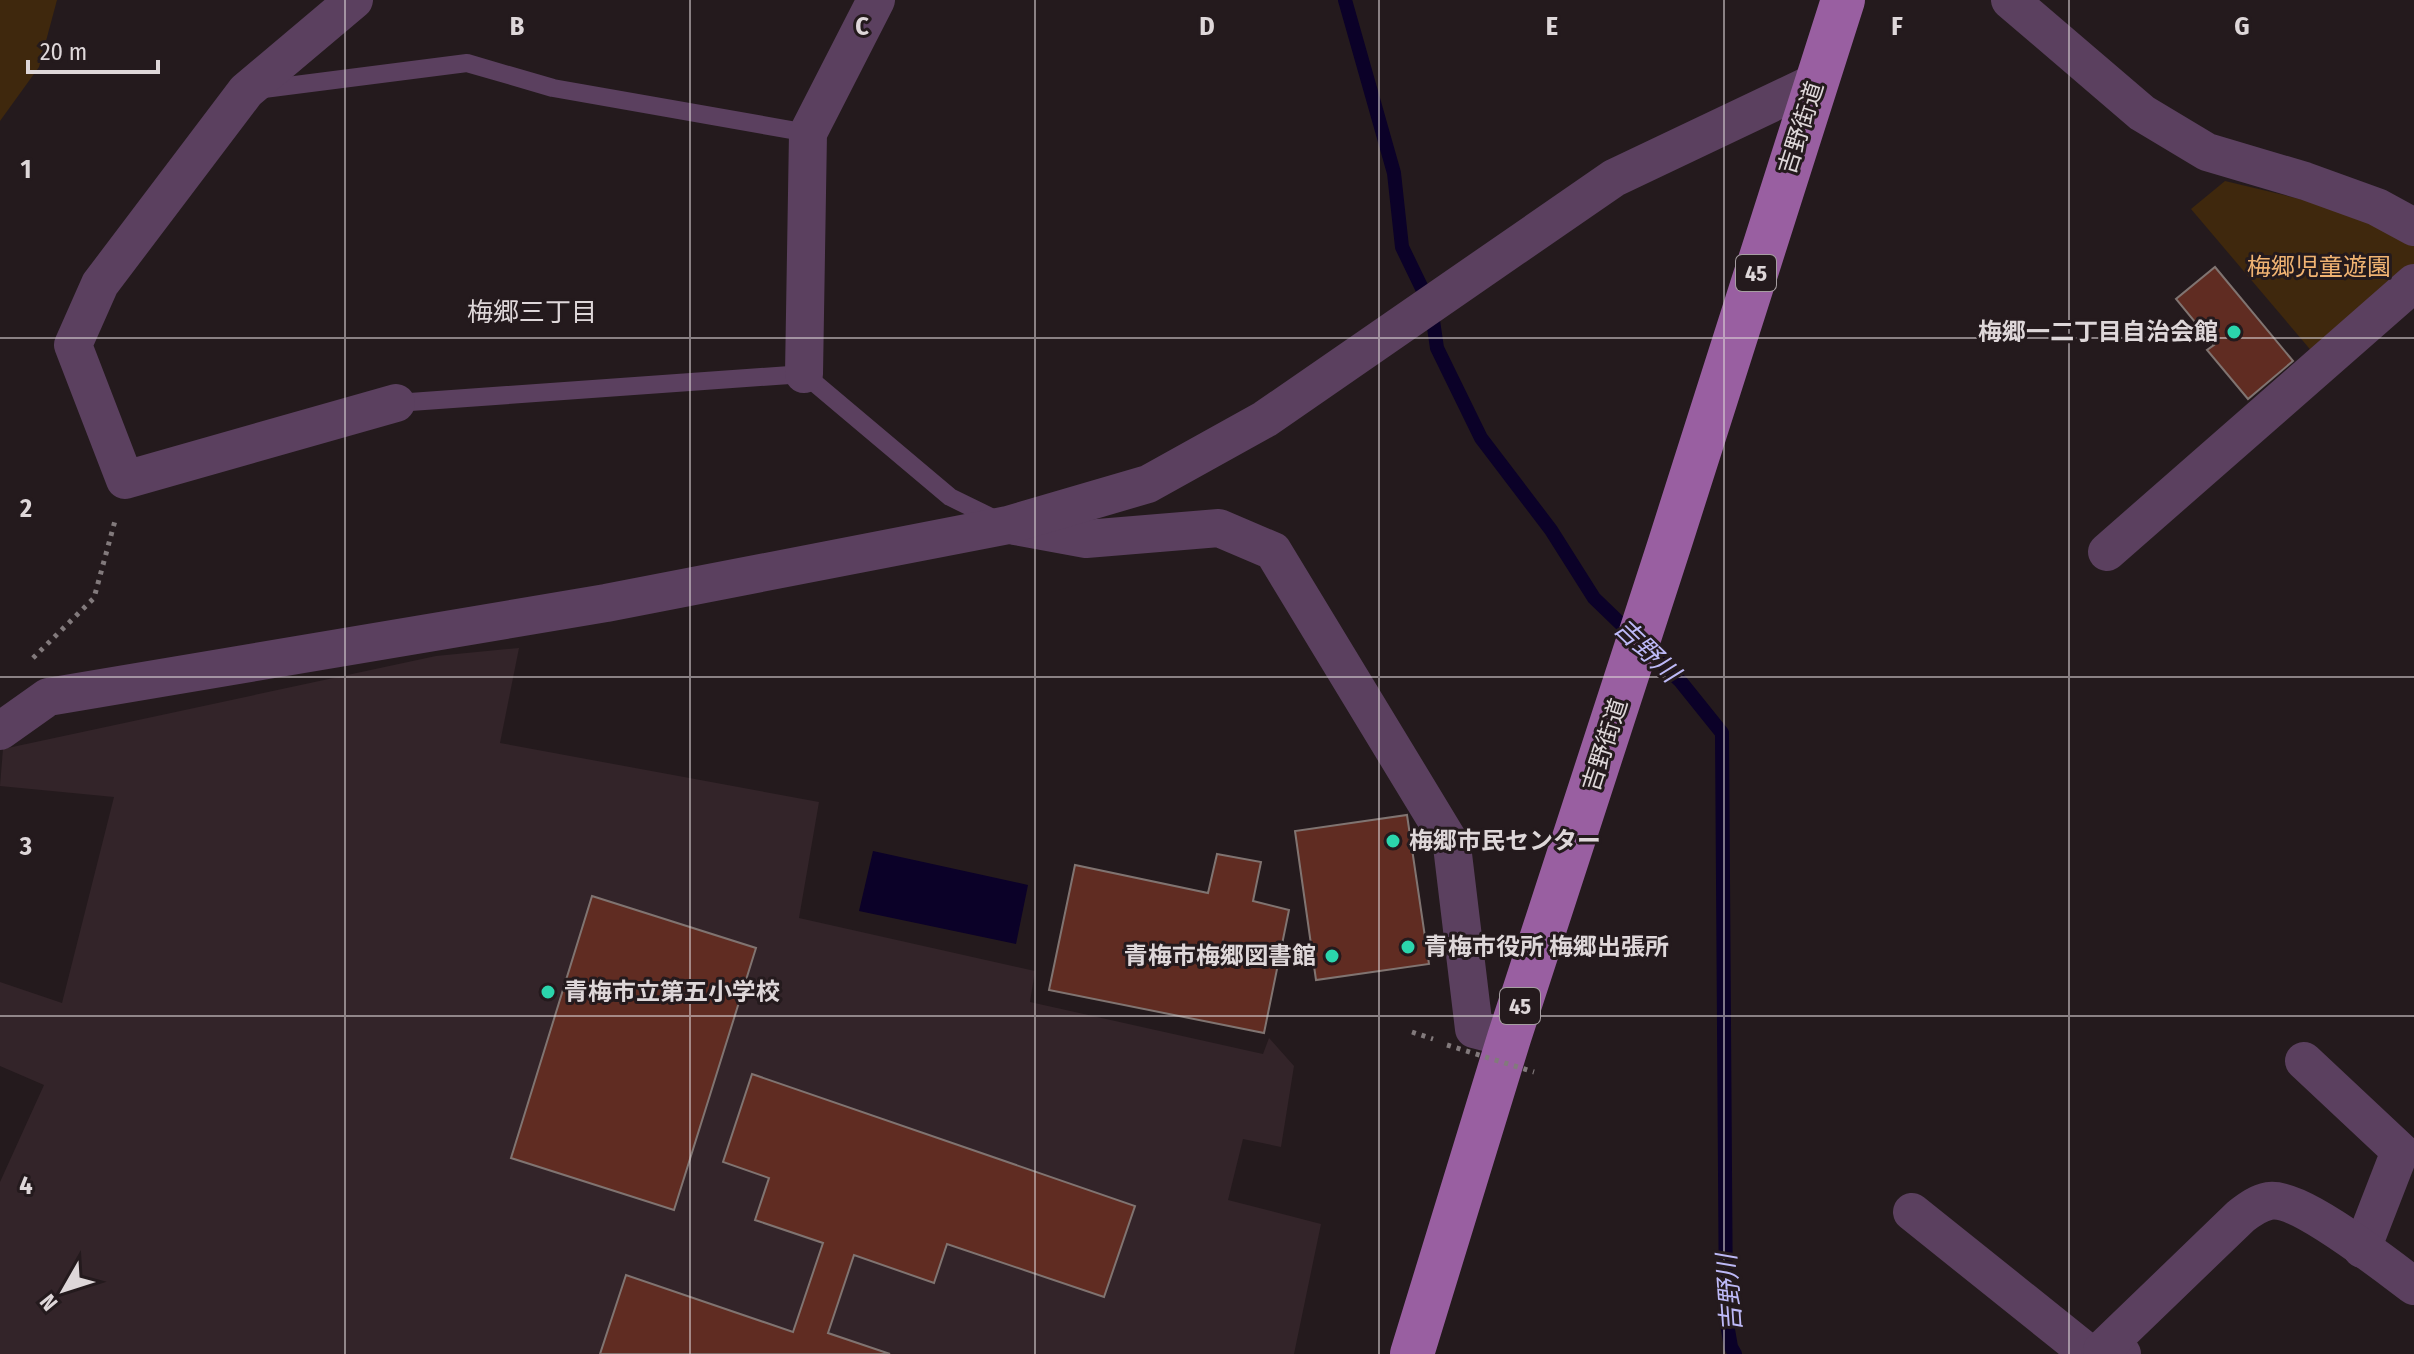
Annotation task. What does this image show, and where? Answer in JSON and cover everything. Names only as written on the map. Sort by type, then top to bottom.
[{"type":"main road","name":"吉野街道","points":[[1412,1354],[1522,1055],[1632,660],[1843,0]]},
{"type":"street","points":[[354,0],[246,91],[100,284],[73,345],[125,480],[396,403]]},
{"type":"street","points":[[804,374],[808,133],[876,0]]},
{"type":"street","points":[[2010,0],[2142,113],[2207,152],[2363,202],[2414,227]]},
{"type":"street","points":[[0,731],[48,697],[606,603],[1008,525],[1148,484],[1265,419],[1614,178],[1816,82]]},
{"type":"street","points":[[2107,552],[2414,283]]},
{"type":"street","points":[[1008,525],[1086,539],[1219,528],[1273,551],[1452,846],[1474,1029],[1522,1055]]},
{"type":"street","points":[[2304,1061],[2400,1151],[2362,1249]]},
{"type":"street","points":[[1912,1212],[2088,1353],[2112,1352],[2254,1206],[2271,1200],[2300,1208],[2414,1286]]},
{"type":"lane","points":[[246,91],[467,63],[553,88],[808,133]]},
{"type":"lane","points":[[396,403],[804,374],[950,497],[1008,525]]},
{"type":"path","points":[[29,662],[94,598],[125,480]]},
{"type":"path","points":[[1412,1032],[1447,1045],[1522,1055]]},
{"type":"shaded area","name":"青梅市立第五小学校","points":[[519,648],[500,743],[819,802],[799,918],[1035,971],[1030,1002],[1263,1054],[1269,1038],[1294,1066],[1281,1147],[1243,1139],[1228,1200],[1321,1224],[1294,1354],[0,1354],[0,1182],[44,1085],[0,1066],[0,982],[62,1003],[114,797],[0,786],[3,749],[436,656]]},
{"type":"shaded area","points":[[873,851],[1028,885],[1016,944],[859,911]]},
{"type":"green space","points":[[0,0],[57,0],[39,67],[0,121]]},
{"type":"green space","name":"梅郷児童遊園","points":[[2225,181],[2350,211],[2414,244],[2414,267],[2314,354],[2191,209]]},
{"type":"building","points":[[2215,267],[2293,361],[2248,399],[2207,350],[2214,345],[2176,299]]},
{"type":"building","points":[[1407,815],[1429,964],[1316,980],[1295,831]]},
{"type":"building","points":[[1217,854],[1261,862],[1253,901],[1289,910],[1264,1033],[1049,990],[1075,865],[1208,893]]},
{"type":"building","points":[[592,896],[756,948],[674,1210],[511,1158]]},
{"type":"building","points":[[752,1074],[1135,1206],[1104,1297],[947,1244],[934,1283],[854,1255],[828,1333],[890,1354],[600,1354],[626,1275],[793,1332],[823,1243],[755,1220],[769,1178],[723,1162]]},
{"type":"waterway","name":"吉野川","points":[[1345,0],[1394,173],[1402,247],[1431,307],[1437,348],[1481,438],[1551,530],[1594,598],[1681,682],[1722,733],[1726,1318],[1735,1354]]},
{"type":"place","name":"梅郷一二丁目自治会館","points":[[2234,332]]},
{"type":"place","name":"梅郷市民センター","points":[[1393,841]]},
{"type":"place","name":"青梅市役所 梅郷出張所","points":[[1408,947]]},
{"type":"place","name":"青梅市梅郷図書館","points":[[1332,956]]},
{"type":"place","name":"青梅市立第五小学校","points":[[548,992]]},
{"type":"district","name":"梅郷三丁目","points":[[532,312]]}]
